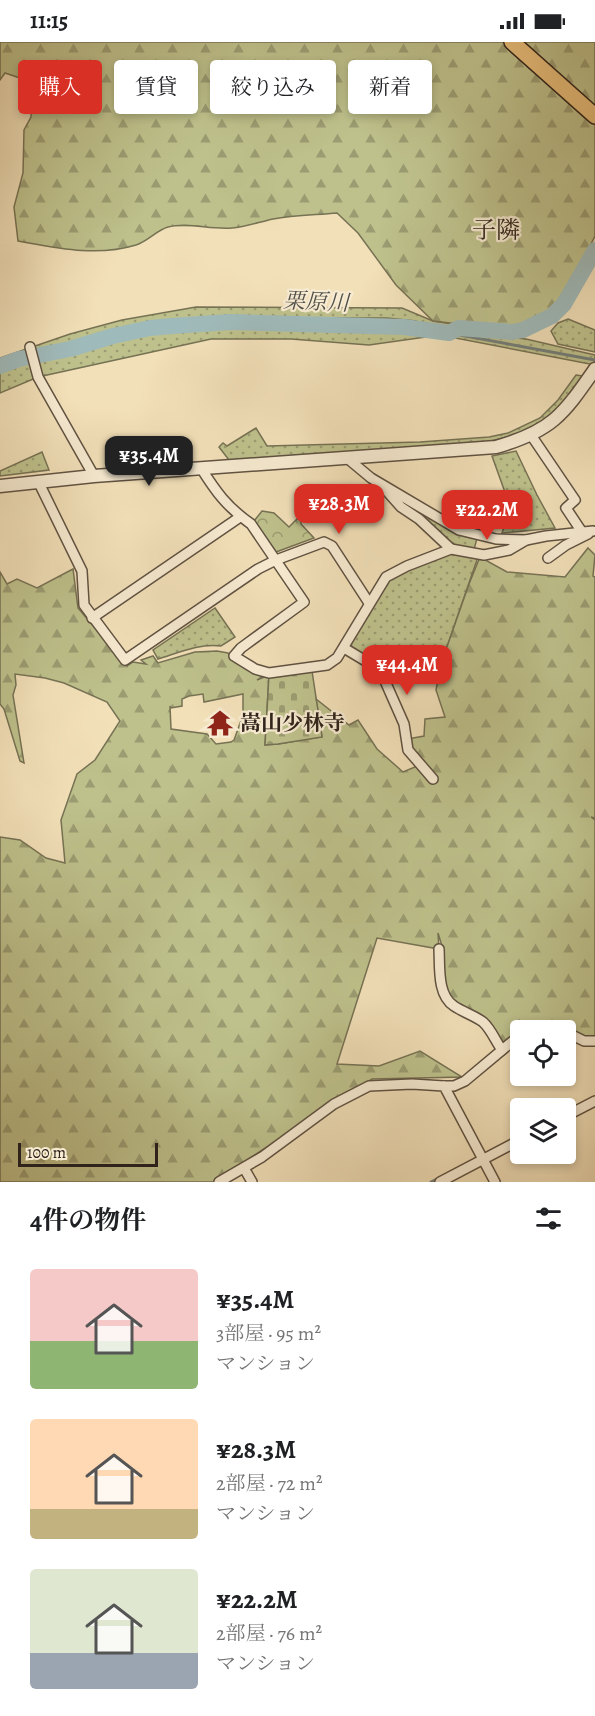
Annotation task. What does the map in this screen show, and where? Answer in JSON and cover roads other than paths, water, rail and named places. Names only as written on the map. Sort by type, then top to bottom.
[{"type":"main road","points":[[512,42],[595,116]]},
{"type":"street","points":[[30,347],[38,378],[94,476]]},
{"type":"street","points":[[0,486],[94,476],[496,447],[545,428],[572,402],[595,369]]},
{"type":"street","points":[[531,435],[575,500],[566,508],[582,532]]},
{"type":"street","points":[[348,458],[371,478],[459,530],[496,538],[526,540],[594,530]]},
{"type":"street","points":[[201,468],[216,494],[240,517],[251,524],[304,602],[241,648],[234,656],[255,669],[269,673],[327,665],[337,658],[386,577],[407,566],[451,549],[484,555],[509,550],[526,540]]},
{"type":"street","points":[[38,481],[82,570],[84,605],[125,660],[258,569],[324,542],[332,546],[369,603]]},
{"type":"street","points":[[379,482],[400,507],[418,519],[451,549]]},
{"type":"street","points":[[92,618],[240,517]]},
{"type":"street","points":[[548,558],[594,530]]},
{"type":"street","points":[[344,648],[369,663],[385,681],[404,724],[408,750],[433,779]]},
{"type":"street","points":[[439,949],[440,976],[445,996],[451,1005],[484,1023],[502,1050]]},
{"type":"street","points":[[576,1037],[584,1041],[595,1041]]},
{"type":"street","points":[[219,1182],[262,1157],[334,1104],[369,1086],[412,1084],[454,1086],[465,1081],[510,1043]]},
{"type":"street","points":[[444,1086],[495,1182]]},
{"type":"street","points":[[576,1111],[595,1101]]},
{"type":"street","points":[[440,1182],[481,1156],[510,1144]]},
{"type":"street","points":[[244,1168],[252,1182]]},
{"type":"waterway","name":"栗原川","points":[[0,366],[19,359],[70,349],[150,328],[230,322],[404,327],[449,333],[459,328],[512,332],[523,330],[552,316],[564,304],[595,250]]},
{"type":"waterway","points":[[449,333],[595,360]]},
{"type":"waterway","points":[[431,1182],[439,1178]]},
{"type":"place","name":"嵩山少林寺","points":[[220,723]]},
{"type":"district","name":"子隣","points":[[496,230]]}]
